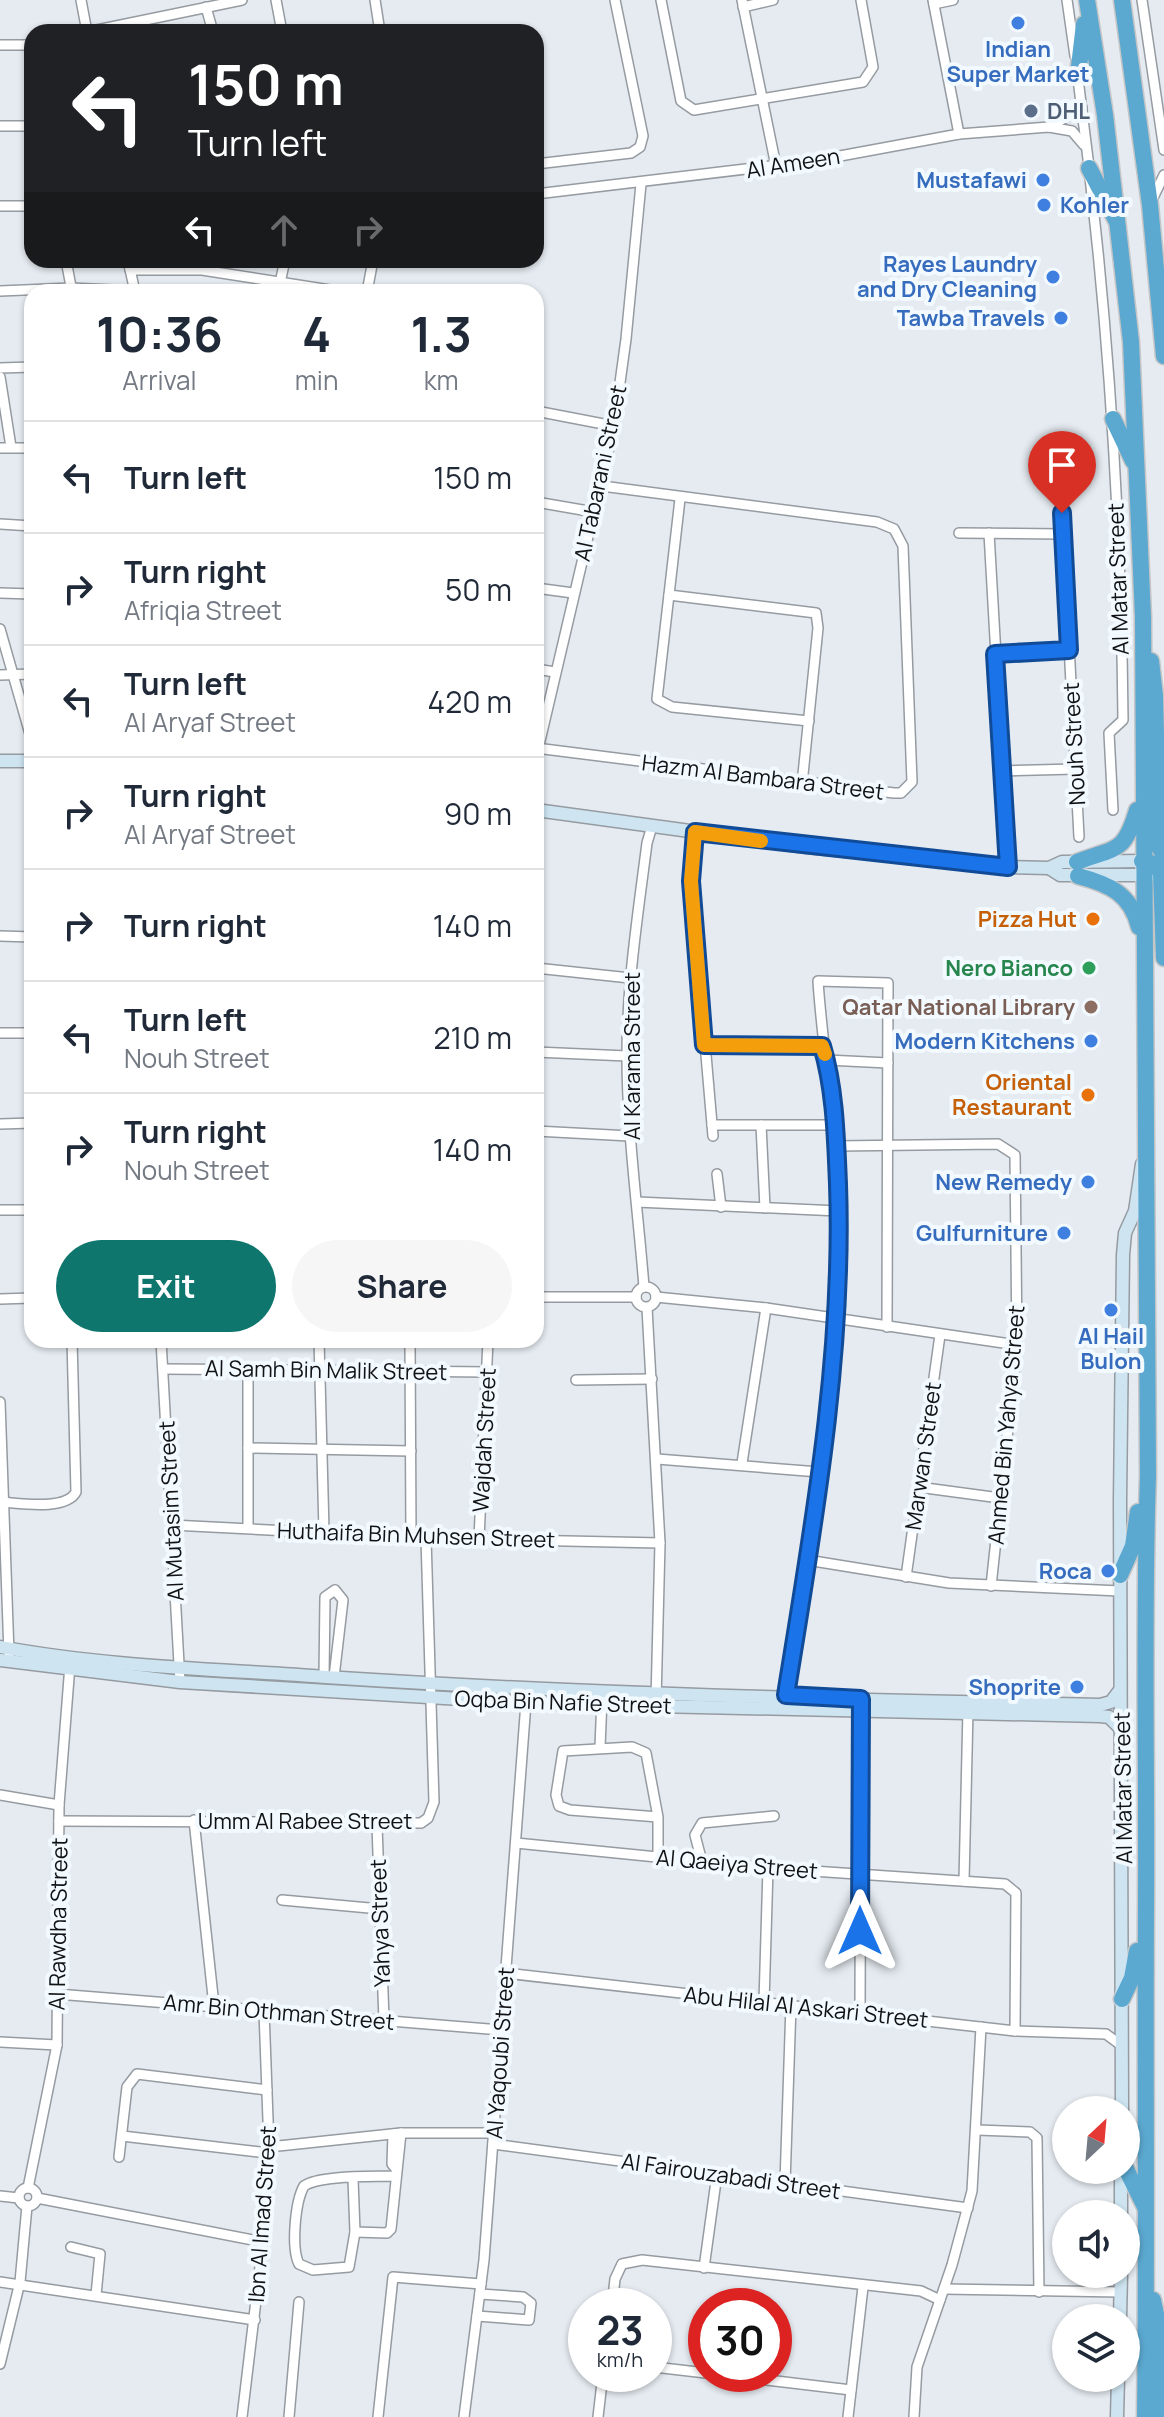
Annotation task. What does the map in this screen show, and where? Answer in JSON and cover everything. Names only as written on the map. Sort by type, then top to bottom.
[{"type":"highway","points":[[1122,0],[1150,205],[1164,356]]},
{"type":"highway","points":[[1078,75],[1087,1]]},
{"type":"highway","name":"Al Matar Street","points":[[1087,1],[1131,342],[1143,617],[1145,2417]]},
{"type":"highway","points":[[1089,168],[1117,223]]},
{"type":"highway","points":[[1113,419],[1136,468]]},
{"type":"highway","points":[[1143,617],[1155,696],[1159,847],[1164,855]]},
{"type":"highway","points":[[1078,869],[1121,846],[1130,831],[1143,789]]},
{"type":"highway","points":[[1142,868],[1155,864],[1163,875],[1164,958]]},
{"type":"highway","points":[[1078,869],[1112,886],[1124,896],[1137,919],[1145,949]]},
{"type":"highway","points":[[1120,1583],[1133,1546],[1146,1471]]},
{"type":"highway","points":[[1122,1999],[1134,1970],[1146,1906]]},
{"type":"highway","points":[[1132,2184],[1146,2208]]},
{"type":"highway","points":[[1147,2267],[1158,2324],[1159,2417]]},
{"type":"highway","points":[[1135,2417],[1145,2380]]},
{"type":"street","points":[[81,0],[86,24]]},
{"type":"street","points":[[125,24],[242,0]]},
{"type":"street","points":[[276,0],[280,24]]},
{"type":"street","points":[[375,0],[379,24]]},
{"type":"street","points":[[544,163],[626,154],[640,147],[643,136],[615,0]]},
{"type":"street","points":[[661,0],[684,107],[694,110],[856,84],[870,75],[873,67],[861,0]]},
{"type":"street","points":[[773,0],[742,3],[776,166]]},
{"type":"street","points":[[953,0],[933,2],[959,134]]},
{"type":"street","name":"Al Matar Street","points":[[1067,0],[1089,168],[1113,419],[1121,552],[1123,720],[1109,733],[1113,810]]},
{"type":"street","points":[[1142,0],[1164,150]]},
{"type":"street","points":[[206,7],[211,24]]},
{"type":"street","points":[[0,45],[24,45]]},
{"type":"street","name":"Al Ameen","points":[[1049,127],[1082,108]]},
{"type":"street","points":[[0,126],[24,126]]},
{"type":"street","name":"Al Ameen","points":[[544,193],[776,166],[959,134],[1049,127],[1072,131],[1080,136],[1087,150]]},
{"type":"street","points":[[1150,205],[1164,175]]},
{"type":"street","name":"Al Tabarani Street","points":[[544,720],[614,426],[641,184]]},
{"type":"street","points":[[0,206],[24,206]]},
{"type":"street","points":[[218,268],[301,284]]},
{"type":"street","points":[[279,284],[283,268]]},
{"type":"street","points":[[0,291],[24,291]]},
{"type":"street","points":[[0,368],[24,367]]},
{"type":"street","points":[[0,377],[11,447]]},
{"type":"street","points":[[544,413],[614,426]]},
{"type":"street","points":[[0,448],[24,449]]},
{"type":"street","name":"Hazm Al Bambara Street","points":[[544,752],[894,793],[901,793],[912,782],[901,537],[886,524],[680,499],[602,486]]},
{"type":"street","name":"Nouh Street","points":[[1061,491],[1079,837]]},
{"type":"street","points":[[680,499],[656,690],[661,704],[809,721]]},
{"type":"street","points":[[544,503],[594,512]]},
{"type":"street","points":[[0,524],[24,526]]},
{"type":"street","points":[[959,533],[1063,534]]},
{"type":"street","points":[[989,533],[1008,867]]},
{"type":"street","points":[[544,589],[573,593]]},
{"type":"street","points":[[0,593],[24,594]]},
{"type":"street","points":[[669,595],[816,613],[818,628],[802,784]]},
{"type":"street","points":[[0,629],[24,713]]},
{"type":"street","name":"Nouh Street","points":[[995,654],[1069,650]]},
{"type":"street","points":[[544,670],[555,672]]},
{"type":"street","points":[[0,675],[24,674]]},
{"type":"street","points":[[0,761],[24,761]]},
{"type":"street","points":[[1001,771],[1075,769]]},
{"type":"street","points":[[544,811],[695,832],[1008,867],[1049,868],[1062,862],[1078,869],[1142,868]]},
{"type":"street","name":"Al Karama Street","points":[[644,1287],[630,1136],[627,1056],[630,978],[647,843],[652,826]]},
{"type":"street","points":[[695,832],[691,881],[713,1136]]},
{"type":"street","points":[[0,936],[24,937]]},
{"type":"street","points":[[544,969],[630,978]]},
{"type":"street","points":[[783,1709],[807,1560],[837,1318],[839,1211],[835,1125],[827,1060],[822,1046],[818,981],[888,983],[887,1327]]},
{"type":"street","points":[[0,1033],[24,1033]]},
{"type":"street","points":[[704,1045],[822,1046]]},
{"type":"street","points":[[544,1052],[627,1056]]},
{"type":"street","points":[[827,1060],[888,1063]]},
{"type":"street","points":[[0,1124],[24,1123]]},
{"type":"street","points":[[712,1125],[835,1125]]},
{"type":"street","points":[[761,1125],[765,1208]]},
{"type":"street","points":[[544,1131],[630,1136]]},
{"type":"street","name":"Ahmed Bin Yahya Street","points":[[888,1146],[998,1144],[1015,1155],[1017,1345],[991,1586]]},
{"type":"street","points":[[836,1146],[888,1146]]},
{"type":"street","name":"Al Matar Street","points":[[1122,2096],[1120,1583],[1124,1244],[1135,1211],[1139,1168],[1146,1159]]},
{"type":"street","points":[[717,1174],[721,1207]]},
{"type":"street","points":[[637,1202],[839,1211]]},
{"type":"street","points":[[0,1210],[24,1210]]},
{"type":"street","points":[[636,1297],[644,1287],[650,1288],[656,1297]]},
{"type":"street","points":[[544,1297],[636,1297]]},
{"type":"street","points":[[636,1297],[642,1307],[647,1308]]},
{"type":"street","points":[[656,1297],[766,1308],[1017,1345]]},
{"type":"street","points":[[656,1297],[647,1308],[660,1543],[656,1706]]},
{"type":"street","points":[[0,1299],[24,1298]]},
{"type":"street","points":[[742,1463],[766,1308]]},
{"type":"street","name":"Marwan Street","points":[[906,1577],[940,1335]]},
{"type":"street","points":[[2,1502],[62,1502],[73,1498],[76,1492],[72,1348]]},
{"type":"street","name":"Al Mutasim Street","points":[[162,1348],[180,1682]]},
{"type":"street","points":[[320,1348],[324,1531]]},
{"type":"street","points":[[411,1348],[411,1536]]},
{"type":"street","name":"Wajdah Street","points":[[479,1539],[488,1348]]},
{"type":"street","points":[[248,1368],[248,1528]]},
{"type":"street","name":"Al Samh Bin Malik Street","points":[[163,1369],[489,1372]]},
{"type":"street","points":[[576,1380],[652,1379]]},
{"type":"street","points":[[0,1402],[5,1655]]},
{"type":"street","points":[[248,1448],[411,1451]]},
{"type":"street","points":[[657,1459],[742,1463],[819,1472]]},
{"type":"street","points":[[918,1487],[1000,1498]]},
{"type":"street","name":"Huthaifa Bin Muhsen Street","points":[[172,1525],[426,1538],[660,1543]]},
{"type":"street","name":"Umm Al Rabee Street","points":[[59,1821],[421,1823],[432,1811],[433,1691],[426,1538]]},
{"type":"street","points":[[807,1560],[906,1577],[991,1586],[1120,1583]]},
{"type":"street","points":[[335,1590],[343,1600],[329,1677],[325,1600],[326,1594],[335,1590]]},
{"type":"street","name":"Oqba Bin Nafie Street","points":[[5,1655],[180,1682],[433,1691],[527,1689],[786,1695],[861,1706]]},
{"type":"street","name":"Oqba Bin Nafie Street","points":[[70,1664],[180,1667],[329,1677],[526,1703],[602,1705],[783,1709],[1100,1705],[1111,1702],[1120,1690]]},
{"type":"street","name":"Al Rawdha Street","points":[[28,2188],[57,2045],[59,1805],[70,1664]]},
{"type":"street","name":"Al Yaqoubi Street","points":[[464,2417],[493,2144],[527,1689]]},
{"type":"street","points":[[600,1747],[602,1690]]},
{"type":"street","points":[[860,2013],[861,1706]]},
{"type":"street","points":[[964,1881],[968,1708]]},
{"type":"street","name":"Oqba Bin Nafie Street","points":[[968,1708],[1109,1717],[1122,1730]]},
{"type":"street","points":[[658,1817],[570,1810],[559,1806],[556,1795],[563,1751],[600,1747],[638,1748],[646,1753],[658,1817],[658,1857]]},
{"type":"street","points":[[0,1795],[59,1805]]},
{"type":"street","points":[[702,1862],[695,1835],[702,1823],[774,1816]]},
{"type":"street","points":[[194,1820],[214,2006]]},
{"type":"street","name":"Yahya Street","points":[[377,1825],[384,2021]]},
{"type":"street","name":"Al Qaeiya Street","points":[[516,1843],[768,1868],[1005,1884],[1016,1893],[1015,2031]]},
{"type":"street","points":[[764,2002],[768,1868]]},
{"type":"street","points":[[282,1900],[380,1909]]},
{"type":"street","name":"Abu Hilal Al Askari Street","points":[[505,1973],[1015,2031],[1106,2034]]},
{"type":"street","name":"Amr Bin Othman Street","points":[[57,1994],[501,2030]]},
{"type":"street","points":[[785,2183],[791,2005]]},
{"type":"street","name":"Ibn Al Imad Street","points":[[242,2417],[263,2242],[269,2150],[264,2011]]},
{"type":"street","points":[[1122,2022],[1106,2034],[1122,2046]]},
{"type":"street","points":[[914,2417],[917,2367],[968,2208],[977,2130],[981,2027]]},
{"type":"street","points":[[0,2042],[57,2045]]},
{"type":"street","points":[[119,2157],[127,2087],[137,2074],[267,2090]]},
{"type":"street","points":[[977,2130],[1024,2131],[1037,2138],[1039,2292]]},
{"type":"street","points":[[122,2136],[269,2150],[397,2134],[493,2133]]},
{"type":"street","points":[[355,2232],[381,2234],[391,2229],[397,2134]]},
{"type":"street","name":"Al Fairouzabadi Street","points":[[493,2144],[968,2208]]},
{"type":"street","points":[[353,2179],[355,2232],[352,2263],[346,2270],[313,2270],[296,2260],[299,2198],[304,2186],[314,2181],[395,2173]]},
{"type":"street","points":[[704,2268],[717,2174]]},
{"type":"street","points":[[0,2364],[20,2282],[23,2202],[28,2188],[37,2198]]},
{"type":"street","points":[[0,2196],[23,2202],[37,2198],[263,2242]]},
{"type":"street","points":[[71,2247],[100,2254],[96,2295]]},
{"type":"street","points":[[614,2288],[622,2264],[642,2260],[863,2287],[921,2291],[940,2300]]},
{"type":"street","points":[[378,2417],[393,2277],[523,2297],[531,2303],[529,2320],[477,2316]]},
{"type":"street","points":[[0,2282],[20,2282],[255,2320]]},
{"type":"street","points":[[848,2417],[863,2287]]},
{"type":"street","points":[[1121,2288],[1121,2304]]},
{"type":"street","points":[[944,2289],[1121,2292]]},
{"type":"street","points":[[289,2417],[299,2302]]},
{"type":"street","points":[[792,2383],[851,2390]]},
{"type":"street","points":[[598,2417],[601,2392]]},
{"type":"street","points":[[1117,2417],[1118,2392]]},
{"type":"slow traffic","points":[[761,841],[695,832],[691,881],[704,1045],[822,1046],[825,1054]]},
{"type":"place","name":"Indian Super Market","points":[[1018,23]]},
{"type":"place","name":"DHL","points":[[1031,111]]},
{"type":"place","name":"Mustafawi","points":[[1043,180]]},
{"type":"place","name":"Kohler","points":[[1044,205]]},
{"type":"place","name":"Rayes Laundry and Dry Cleaning","points":[[1053,277]]},
{"type":"place","name":"Tawba Travels","points":[[1061,318]]},
{"type":"place","name":"Pizza Hut","points":[[1093,919]]},
{"type":"place","name":"Nero Bianco","points":[[1089,968]]},
{"type":"place","name":"Qatar National Library","points":[[1091,1007]]},
{"type":"place","name":"Modern Kitchens","points":[[1091,1041]]},
{"type":"place","name":"Oriental Restaurant","points":[[1088,1095]]},
{"type":"place","name":"New Remedy","points":[[1088,1182]]},
{"type":"place","name":"Gulfurniture","points":[[1064,1233]]},
{"type":"place","name":"Al Hail Bulon","points":[[1111,1310]]},
{"type":"place","name":"Roca","points":[[1108,1571]]},
{"type":"place","name":"Shoprite","points":[[1077,1687]]},
{"type":"route","points":[[860,1931],[861,1699],[786,1695],[819,1472],[837,1318],[839,1211],[835,1125],[827,1060],[822,1046],[704,1045],[691,881],[695,832],[807,847],[1008,867],[995,654],[1069,650],[1062,513]]}]
